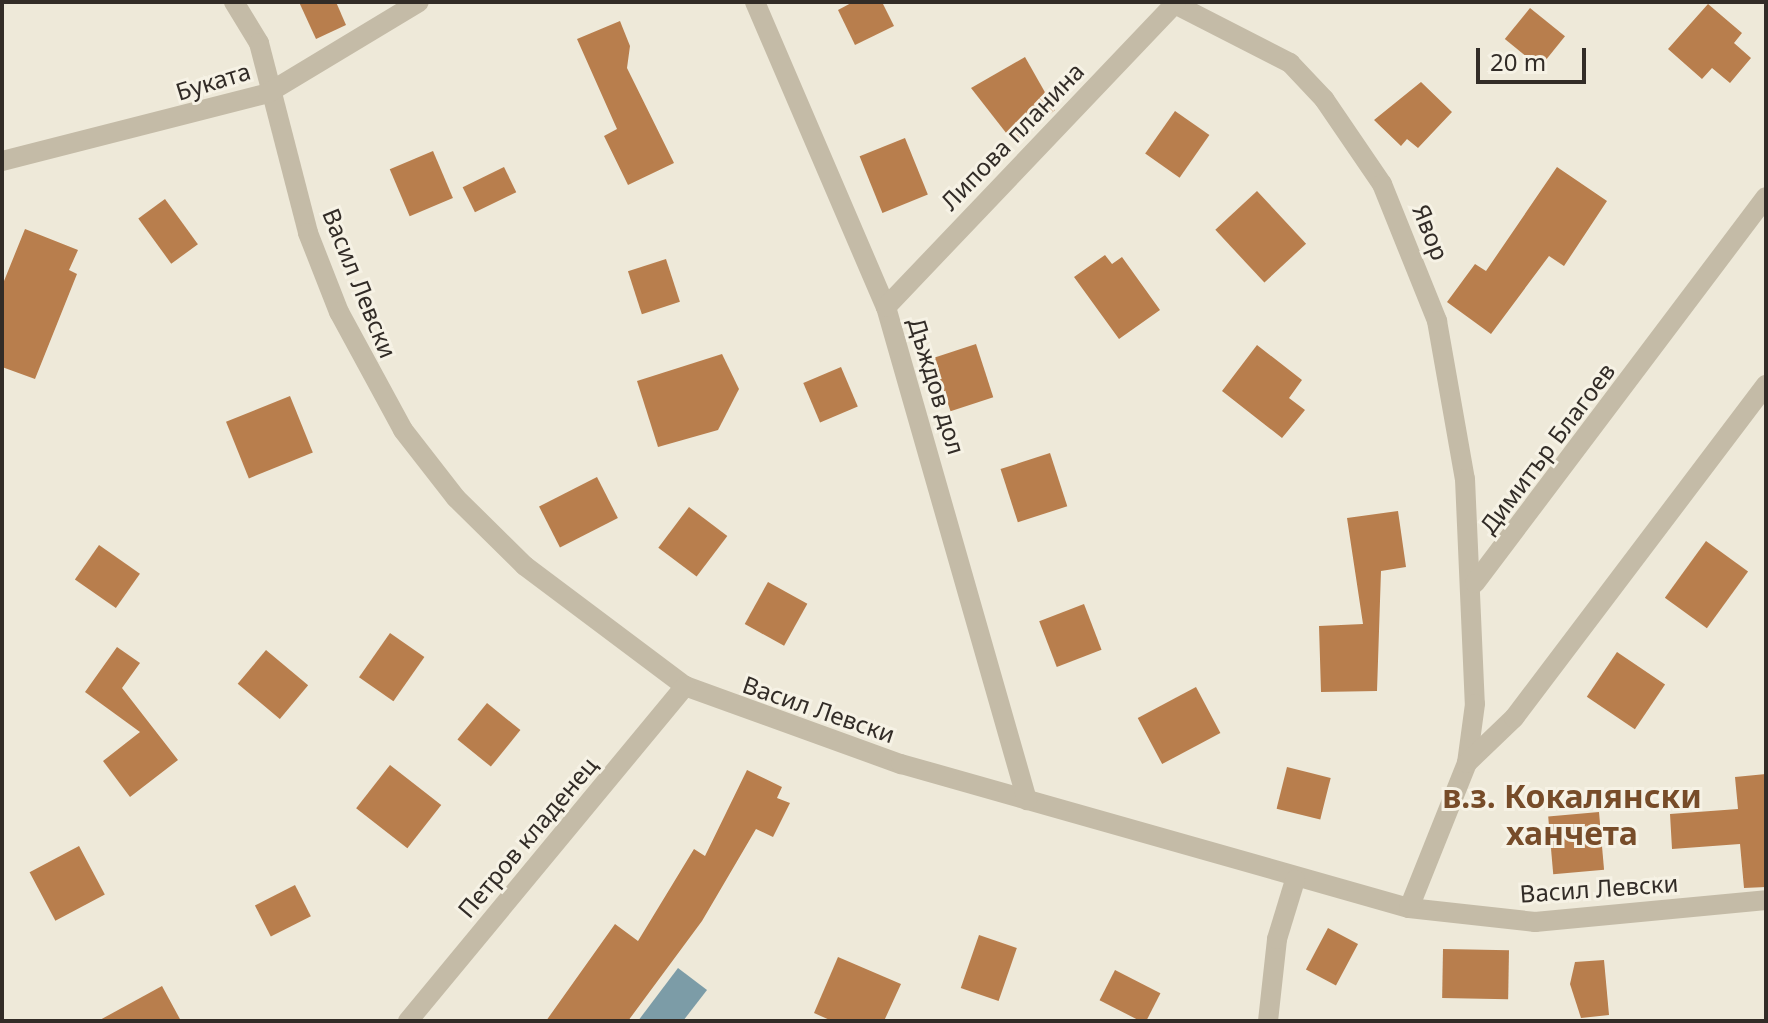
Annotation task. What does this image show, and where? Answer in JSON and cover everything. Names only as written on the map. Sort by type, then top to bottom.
[{"type":"street","name":"Васил Левски","points":[[234,2],[259,43],[268,93],[339,312],[403,430],[456,498],[525,566],[685,686],[795,729],[1295,880],[1409,908],[1535,922],[1766,900]]},
{"type":"street","name":"Буката","points":[[4,166],[268,93],[419,2]]},
{"type":"street","name":"Дъждов дол","points":[[755,2],[886,307],[1027,800]]},
{"type":"street","name":"Липова планина","points":[[886,307],[1174,3]]},
{"type":"street","name":"Явор","points":[[1174,3],[1290,63],[1360,145],[1382,184],[1437,321],[1454,389],[1475,583]]},
{"type":"street","name":"Димитър Благоев","points":[[1475,583],[1766,197]]},
{"type":"street","points":[[1467,763],[1514,718],[1766,385]]},
{"type":"street","points":[[1409,908],[1467,763],[1475,583]]},
{"type":"street","name":"Петров кладенец","points":[[408,1021],[685,686]]},
{"type":"street","points":[[1268,1021],[1277,939],[1295,880]]},
{"type":"water","points":[[678,968],[707,990],[683,1021],[638,1021]]},
{"type":"building","points":[[299,2],[336,2],[346,25],[316,39]]},
{"type":"building","points":[[853,2],[882,2],[894,26],[855,45],[838,10]]},
{"type":"building","points":[[1708,4],[1742,33],[1734,43],[1751,58],[1730,83],[1712,68],[1702,79],[1668,49]]},
{"type":"building","points":[[1530,8],[1565,36],[1540,67],[1505,39]]},
{"type":"building","points":[[620,21],[630,46],[627,68],[674,163],[628,185],[604,136],[617,129],[577,39]]},
{"type":"building","points":[[1025,57],[1055,110],[1014,143],[971,88]]},
{"type":"building","points":[[1421,82],[1452,112],[1418,148],[1407,139],[1401,146],[1374,120]]},
{"type":"building","points":[[1175,111],[1209,135],[1180,178],[1145,154]]},
{"type":"building","points":[[905,138],[928,195],[882,213],[860,156]]},
{"type":"building","points":[[433,151],[453,198],[410,216],[390,169]]},
{"type":"building","points":[[504,167],[516,192],[475,212],[463,187]]},
{"type":"building","points":[[1557,167],[1607,201],[1564,266],[1549,256],[1491,334],[1447,302],[1475,264],[1486,271]]},
{"type":"building","points":[[1257,191],[1306,244],[1264,283],[1215,230]]},
{"type":"building","points":[[165,199],[198,244],[171,264],[138,218]]},
{"type":"building","points":[[25,229],[78,250],[69,270],[77,274],[35,379],[2,367],[2,286]]},
{"type":"building","points":[[1105,255],[1112,264],[1122,257],[1160,310],[1119,339],[1074,277]]},
{"type":"building","points":[[666,259],[680,302],[642,314],[628,271]]},
{"type":"building","points":[[976,344],[993,397],[951,411],[933,358]]},
{"type":"building","points":[[1257,345],[1302,380],[1289,398],[1305,410],[1282,438],[1222,391]]},
{"type":"building","points":[[722,354],[739,389],[718,430],[658,447],[637,381]]},
{"type":"building","points":[[841,367],[858,407],[820,423],[803,383]]},
{"type":"building","points":[[290,396],[313,453],[249,478],[226,422]]},
{"type":"building","points":[[1050,453],[1067,506],[1018,522],[1001,469]]},
{"type":"building","points":[[597,477],[618,518],[560,547],[539,507]]},
{"type":"building","points":[[689,507],[727,536],[697,577],[658,548]]},
{"type":"building","points":[[1398,511],[1406,567],[1381,571],[1377,691],[1321,692],[1319,626],[1363,624],[1347,518]]},
{"type":"building","points":[[1706,541],[1748,572],[1707,628],[1665,598]]},
{"type":"building","points":[[99,545],[140,574],[116,608],[75,579]]},
{"type":"building","points":[[768,582],[807,604],[784,646],[745,624]]},
{"type":"building","points":[[1084,604],[1102,650],[1057,667],[1039,621]]},
{"type":"building","points":[[390,633],[424,657],[393,701],[359,677]]},
{"type":"building","points":[[117,647],[140,663],[122,688],[178,760],[130,797],[103,761],[140,732],[85,692]]},
{"type":"building","points":[[266,650],[308,685],[280,719],[238,684]]},
{"type":"building","points":[[1617,652],[1665,684],[1635,729],[1587,697]]},
{"type":"building","points":[[1196,687],[1220,733],[1162,764],[1138,718]]},
{"type":"building","points":[[487,703],[520,730],[491,767],[457,740]]},
{"type":"building","points":[[390,765],[441,805],[407,848],[356,808]]},
{"type":"building","points":[[1287,767],[1331,778],[1320,820],[1277,809]]},
{"type":"building","points":[[747,770],[782,787],[777,798],[790,803],[773,837],[756,829],[702,921],[628,1021],[546,1021],[615,924],[638,941],[694,849],[705,856]]},
{"type":"building","points":[[1766,774],[1766,887],[1744,888],[1740,844],[1672,849],[1670,814],[1738,809],[1735,777]]},
{"type":"building","points":[[1599,812],[1604,870],[1553,874],[1548,816]]},
{"type":"building","points":[[79,846],[105,895],[55,921],[30,872]]},
{"type":"building","points":[[295,885],[311,916],[271,937],[255,905]]},
{"type":"building","points":[[1328,928],[1358,944],[1336,985],[1306,969]]},
{"type":"building","points":[[979,935],[1017,948],[999,1001],[961,988]]},
{"type":"building","points":[[1443,949],[1509,950],[1508,999],[1442,998]]},
{"type":"building","points":[[838,957],[901,984],[884,1021],[832,1021],[814,1013]]},
{"type":"building","points":[[1604,960],[1609,1015],[1581,1018],[1570,984],[1575,962]]},
{"type":"building","points":[[1115,970],[1160,993],[1146,1021],[1140,1021],[1100,1000]]},
{"type":"building","points":[[162,986],[181,1021],[98,1021]]},
{"type":"district","name":"в.з. Кокалянски ханчета","points":[[1572,816]]}]
